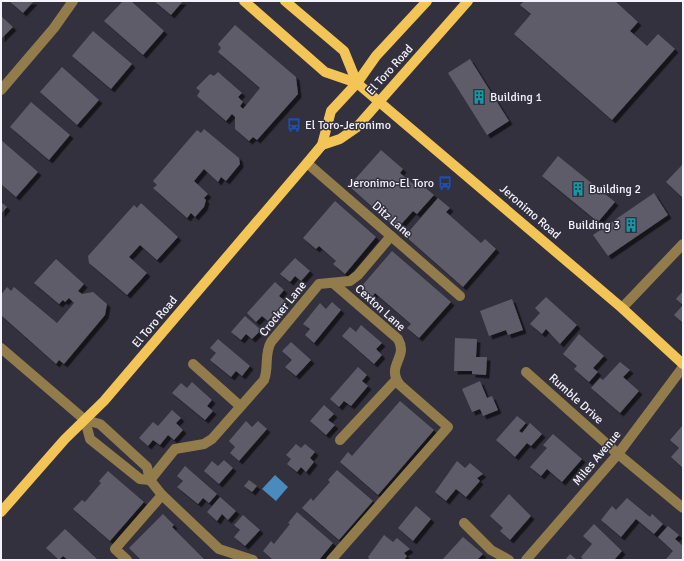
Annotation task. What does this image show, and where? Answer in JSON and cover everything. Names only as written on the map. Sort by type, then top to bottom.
[{"type":"main road","name":"Jeronimo Road","points":[[244,1],[325,72],[357,83],[380,101],[622,308],[683,364]]},
{"type":"main road","name":"Jeronimo Road","points":[[285,1],[344,51],[357,83]]},
{"type":"main road","name":"El Toro Road","points":[[1,512],[64,439],[86,420],[165,332],[322,145],[332,111],[357,83],[376,56],[426,1]]},
{"type":"main road","name":"El Toro Road","points":[[322,145],[340,140],[356,128],[468,1]]},
{"type":"street","points":[[1,90],[54,28],[73,1]]},
{"type":"street","name":"Ditz Lane","points":[[307,163],[460,296]]},
{"type":"street","name":"Crocker Lane","points":[[150,480],[176,449],[204,444],[212,439],[264,380],[267,351],[271,342],[319,284],[350,281],[358,275],[391,236]]},
{"type":"street","points":[[622,308],[683,244]]},
{"type":"street","name":"Cexton Lane","points":[[333,283],[398,339],[402,346],[395,366],[394,372],[396,380]]},
{"type":"street","points":[[1,348],[86,420],[100,424],[147,467],[150,480],[162,495],[219,549],[253,560]]},
{"type":"street","points":[[193,364],[240,406]]},
{"type":"street","name":"Miles Avenue","points":[[526,560],[618,454],[683,367]]},
{"type":"street","name":"Rumble Drive","points":[[526,372],[618,454],[683,508]]},
{"type":"street","points":[[331,560],[448,427],[396,380],[340,440]]},
{"type":"street","points":[[86,420],[90,439],[140,479],[150,480]]},
{"type":"street","points":[[127,560],[115,549],[162,495]]},
{"type":"street","points":[[464,523],[491,550],[509,560]]},
{"type":"water","points":[[275,475],[288,487],[276,501],[262,489]]},
{"type":"building","points":[[9,1],[34,1],[23,13]]},
{"type":"building","points":[[123,1],[131,1],[164,31],[143,55],[104,21]]},
{"type":"building","points":[[154,1],[183,1],[171,15]]},
{"type":"building","points":[[524,1],[615,1],[638,22],[630,31],[647,46],[658,34],[675,49],[612,120],[514,34],[531,14],[520,5]]},
{"type":"building","points":[[1,16],[13,27],[1,39]]},
{"type":"building","points":[[235,25],[296,77],[298,94],[257,140],[253,137],[249,141],[235,129],[235,117],[232,114],[226,121],[197,96],[200,91],[196,88],[210,74],[214,76],[218,72],[242,93],[238,97],[243,102],[240,106],[243,109],[260,88],[218,52],[221,48],[218,44]]},
{"type":"building","points":[[93,31],[132,64],[111,89],[72,56]]},
{"type":"building","name":"Building 1","points":[[470,59],[509,121],[487,135],[448,73]]},
{"type":"building","points":[[62,67],[99,100],[77,125],[40,92]]},
{"type":"building","points":[[31,102],[70,135],[49,160],[10,127]]},
{"type":"building","points":[[204,129],[239,158],[240,164],[226,181],[221,177],[218,182],[204,169],[194,181],[208,194],[204,198],[206,200],[204,207],[195,217],[191,213],[187,218],[153,188],[157,185],[153,181],[197,130],[201,133]]},
{"type":"building","points":[[1,140],[38,172],[16,197],[1,184]]},
{"type":"building","points":[[381,150],[403,169],[400,173],[418,188],[422,185],[434,195],[417,214],[413,211],[397,229],[349,186]]},
{"type":"building","name":"Building 2","points":[[558,156],[615,202],[598,222],[542,176]]},
{"type":"building","points":[[683,164],[683,198],[666,182]]},
{"type":"building","name":"Building 3","points":[[654,193],[668,215],[608,256],[593,235]]},
{"type":"building","points":[[438,198],[450,208],[446,212],[481,243],[485,239],[496,249],[463,287],[405,236]]},
{"type":"building","points":[[335,201],[376,237],[345,274],[333,264],[336,261],[319,246],[316,249],[303,238]]},
{"type":"building","points":[[1,202],[7,207],[1,214]]},
{"type":"building","points":[[141,203],[178,237],[157,260],[140,245],[129,257],[147,273],[127,295],[89,263],[88,256],[134,205],[137,208]]},
{"type":"building","points":[[392,251],[451,302],[419,338],[407,328],[411,324],[375,293],[372,297],[361,287]]},
{"type":"building","points":[[295,258],[310,271],[301,281],[295,276],[290,282],[280,274]]},
{"type":"building","points":[[56,259],[84,284],[78,291],[82,294],[93,292],[107,304],[105,315],[64,364],[59,360],[56,364],[1,315],[1,295],[7,287],[11,291],[14,287],[57,323],[74,303],[69,298],[65,302],[63,300],[59,304],[34,283]]},
{"type":"building","points":[[275,282],[284,290],[279,296],[285,301],[268,321],[262,316],[256,322],[247,313]]},
{"type":"building","points":[[683,291],[683,305],[676,299]]},
{"type":"building","points":[[546,297],[577,325],[560,344],[546,329],[542,334],[530,324],[540,313],[535,308]]},
{"type":"building","points":[[512,299],[523,330],[508,335],[506,330],[489,336],[480,311]]},
{"type":"building","points":[[332,302],[341,310],[314,343],[305,335],[310,329],[303,324],[320,303],[326,309]]},
{"type":"building","points":[[683,305],[683,323],[674,315]]},
{"type":"building","points":[[245,316],[261,330],[252,339],[246,334],[241,340],[231,332]]},
{"type":"building","points":[[361,325],[382,343],[376,349],[382,355],[374,364],[342,336],[350,327],[356,332]]},
{"type":"building","points":[[579,334],[604,356],[593,368],[598,372],[589,382],[574,369],[577,366],[563,354]]},
{"type":"building","points":[[455,338],[477,339],[476,357],[487,357],[486,375],[472,374],[472,371],[454,371]]},
{"type":"building","points":[[218,339],[250,366],[242,376],[236,371],[231,377],[210,360],[216,353],[210,348]]},
{"type":"building","points":[[291,342],[311,360],[296,376],[285,367],[292,360],[282,351]]},
{"type":"building","points":[[620,362],[630,370],[623,377],[639,391],[620,413],[591,388],[600,378],[603,380]]},
{"type":"building","points":[[358,367],[367,375],[362,381],[368,386],[351,406],[344,401],[339,407],[330,399]]},
{"type":"building","points":[[480,381],[487,398],[492,396],[498,410],[483,416],[480,409],[472,412],[462,389]]},
{"type":"building","points":[[192,382],[212,400],[207,406],[213,411],[205,420],[172,393],[181,383],[187,388]]},
{"type":"building","points":[[400,401],[434,430],[378,495],[340,462],[348,452],[352,456]]},
{"type":"building","points":[[324,405],[334,414],[328,420],[335,425],[326,435],[310,421]]},
{"type":"building","points":[[172,410],[181,418],[176,423],[183,430],[174,440],[168,435],[160,445],[153,440],[148,446],[139,438],[153,422],[158,426]]},
{"type":"building","points":[[517,416],[526,423],[519,431],[522,433],[530,423],[542,434],[531,446],[527,443],[515,457],[496,440]]},
{"type":"building","points":[[246,421],[252,427],[258,421],[267,429],[239,461],[230,453],[235,447],[229,441]]},
{"type":"building","points":[[683,425],[683,468],[671,457],[679,448],[670,440]]},
{"type":"building","points":[[553,434],[582,459],[562,482],[547,469],[541,476],[530,467],[547,448],[543,445]]},
{"type":"building","points":[[296,444],[301,448],[305,444],[315,452],[310,458],[314,462],[306,472],[301,467],[297,472],[287,464],[291,459],[286,455]]},
{"type":"building","points":[[224,460],[233,468],[219,484],[204,471],[212,461],[218,466]]},
{"type":"building","points":[[457,461],[465,468],[470,463],[483,474],[477,478],[480,481],[466,497],[456,489],[446,501],[435,492]]},
{"type":"building","points":[[185,466],[217,494],[209,503],[203,498],[198,504],[177,487],[183,481],[177,476]]},
{"type":"building","points":[[337,470],[373,501],[339,540],[302,508],[311,498],[313,501],[330,482],[328,480]]},
{"type":"building","points":[[108,471],[144,502],[110,541],[73,509],[82,500],[85,502],[101,483],[99,481]]},
{"type":"building","points":[[249,480],[257,486],[252,492],[244,486]]},
{"type":"building","points":[[509,494],[531,516],[510,540],[500,531],[503,528],[490,516]]},
{"type":"building","points":[[220,497],[236,511],[228,520],[222,514],[217,521],[207,512]]},
{"type":"building","points":[[627,498],[650,517],[652,514],[663,524],[654,534],[636,519],[621,537],[601,520],[612,506],[616,510]]},
{"type":"building","points":[[416,506],[431,519],[413,541],[398,528]]},
{"type":"building","points":[[297,512],[333,543],[319,560],[273,560],[263,551],[271,541],[274,544],[290,524],[288,523]]},
{"type":"building","points":[[163,514],[174,525],[172,527],[205,560],[141,560],[129,548]]},
{"type":"building","points":[[243,515],[260,530],[245,546],[234,537],[240,530],[234,525]]},
{"type":"building","points":[[594,524],[622,551],[614,560],[584,560],[581,557],[592,544],[583,536]]},
{"type":"building","points":[[668,526],[679,535],[675,539],[683,546],[683,560],[666,559],[673,551],[658,537]]},
{"type":"building","points":[[65,529],[98,560],[68,560],[63,556],[59,560],[46,548]]},
{"type":"building","points":[[384,535],[393,542],[397,538],[410,549],[404,553],[407,556],[404,560],[368,560],[368,557]]},
{"type":"building","points":[[463,537],[483,554],[477,560],[442,560]]},
{"type":"building","points":[[570,554],[577,560],[565,560]]},
{"type":"place","name":"Building 1","points":[[479,97]]},
{"type":"place","name":"El Toro-Jeronimo","points":[[294,125]]},
{"type":"place","name":"Jeronimo-El Toro","points":[[445,183]]},
{"type":"place","name":"Building 2","points":[[578,189]]},
{"type":"place","name":"Building 3","points":[[631,225]]}]
